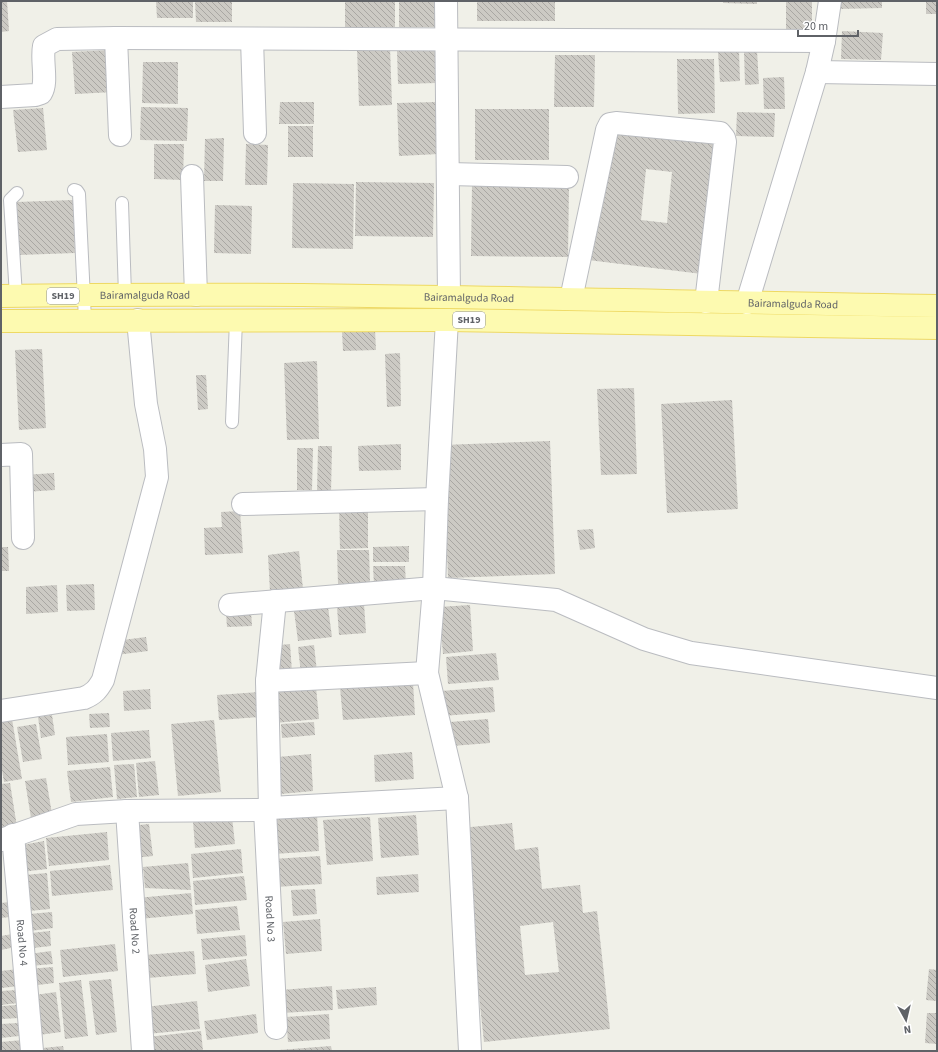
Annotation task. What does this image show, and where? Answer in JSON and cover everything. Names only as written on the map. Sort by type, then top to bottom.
[{"type":"main road","name":"Bairamalguda Road","points":[[8,296],[196,295],[449,297],[937,306]]},
{"type":"main road","name":"Bairamalguda Road","points":[[1,321],[447,320],[937,328]]},
{"type":"street","points":[[446,1],[449,174],[449,297]]},
{"type":"street","points":[[747,303],[817,72],[824,41],[830,1]]},
{"type":"street","points":[[116,38],[120,135]]},
{"type":"street","points":[[1,97],[35,95],[41,93],[44,85],[42,55],[44,46],[57,39],[824,41]]},
{"type":"street","points":[[252,39],[255,134]]},
{"type":"street","points":[[817,72],[937,74]]},
{"type":"street","points":[[571,299],[607,130],[610,124],[616,122],[720,133],[724,138],[725,142],[706,302]]},
{"type":"street","points":[[449,174],[567,177]]},
{"type":"street","points":[[192,176],[196,295]]},
{"type":"street","points":[[1,711],[84,698],[91,695],[98,689],[103,680],[157,477],[155,449],[146,404],[138,320]]},
{"type":"street","points":[[447,320],[437,499],[434,588],[428,673],[457,798],[470,1051]]},
{"type":"street","points":[[1,455],[21,454],[23,538]]},
{"type":"street","points":[[243,504],[437,499]]},
{"type":"street","points":[[230,605],[434,588],[556,600],[644,639],[691,653],[937,688]]},
{"type":"street","name":"Road No 3","points":[[275,601],[267,681],[268,809],[276,1028]]},
{"type":"street","points":[[267,681],[428,673]]},
{"type":"street","points":[[7,837],[76,814],[127,811],[268,809],[457,798]]},
{"type":"street","name":"Road No 2","points":[[127,811],[143,1051]]},
{"type":"street","name":"Road No 4","points":[[7,837],[32,1051]]},
{"type":"lane","points":[[74,190],[77,190],[79,194],[85,320]]},
{"type":"lane","points":[[8,296],[10,200],[17,193]]},
{"type":"lane","points":[[122,203],[125,295]]},
{"type":"lane","points":[[232,422],[236,320]]},
{"type":"building","points":[[1,1],[7,1],[9,31],[1,32]]},
{"type":"building","points":[[156,1],[193,1],[193,18],[157,18]]},
{"type":"building","points":[[195,1],[232,1],[232,22],[196,22]]},
{"type":"building","points":[[345,1],[395,1],[395,27],[345,27]]},
{"type":"building","points":[[399,1],[439,1],[439,27],[399,27]]},
{"type":"building","points":[[477,1],[555,1],[555,21],[477,21]]},
{"type":"building","points":[[723,1],[757,1],[757,4],[723,3]]},
{"type":"building","points":[[786,1],[812,1],[812,31],[786,30]]},
{"type":"building","points":[[838,1],[882,1],[882,8],[838,9]]},
{"type":"building","points":[[926,1],[937,1],[937,14],[926,14]]},
{"type":"building","points":[[842,31],[883,33],[881,60],[841,59]]},
{"type":"building","points":[[390,47],[392,105],[359,106],[357,48]]},
{"type":"building","points":[[436,49],[437,83],[398,84],[397,50]]},
{"type":"building","points":[[111,50],[114,92],[75,94],[72,52]]},
{"type":"building","points":[[739,51],[740,81],[720,82],[718,52]]},
{"type":"building","points":[[744,51],[757,51],[759,84],[745,85]]},
{"type":"building","points":[[555,55],[595,55],[594,107],[554,107]]},
{"type":"building","points":[[677,59],[714,59],[715,113],[678,114]]},
{"type":"building","points":[[143,62],[178,62],[178,104],[142,103]]},
{"type":"building","points":[[784,77],[785,109],[764,109],[763,78]]},
{"type":"building","points":[[280,102],[314,102],[314,124],[279,124]]},
{"type":"building","points":[[437,102],[439,154],[399,156],[397,103]]},
{"type":"building","points":[[141,107],[188,108],[187,141],[140,140]]},
{"type":"building","points":[[43,108],[47,150],[18,152],[13,110]]},
{"type":"building","points":[[475,109],[549,109],[549,160],[475,160]]},
{"type":"building","points":[[737,112],[775,113],[774,137],[736,136]]},
{"type":"building","points":[[288,126],[313,126],[313,157],[288,157]]},
{"type":"building","points":[[612,127],[718,136],[702,274],[588,260]],"holes":[[[646,169],[672,172],[667,223],[641,220]]]},
{"type":"building","points":[[224,138],[223,181],[204,181],[205,139]]},
{"type":"building","points":[[154,144],[184,144],[183,180],[154,179]]},
{"type":"building","points":[[246,144],[268,145],[267,185],[245,185]]},
{"type":"building","points":[[356,182],[434,183],[433,237],[355,236]]},
{"type":"building","points":[[293,183],[354,184],[353,249],[292,248]]},
{"type":"building","points":[[472,184],[569,185],[568,257],[471,256]]},
{"type":"building","points":[[73,200],[75,253],[19,255],[17,202]]},
{"type":"building","points":[[215,205],[252,206],[251,254],[214,253]]},
{"type":"building","points":[[375,330],[376,350],[343,351],[342,331]]},
{"type":"building","points":[[42,349],[46,428],[19,430],[15,350]]},
{"type":"building","points":[[400,353],[401,406],[387,407],[385,354]]},
{"type":"building","points":[[317,361],[319,439],[287,440],[284,363]]},
{"type":"building","points":[[196,375],[206,375],[208,409],[198,410]]},
{"type":"building","points":[[634,388],[637,474],[601,475],[597,389]]},
{"type":"building","points":[[732,400],[738,509],[667,513],[661,404]]},
{"type":"building","points":[[550,441],[555,574],[448,578],[443,445]]},
{"type":"building","points":[[401,444],[401,470],[359,471],[358,446]]},
{"type":"building","points":[[318,446],[332,446],[331,493],[317,493]]},
{"type":"building","points":[[297,448],[313,448],[312,490],[297,490]]},
{"type":"building","points":[[54,473],[55,490],[25,492],[24,475]]},
{"type":"building","points":[[339,507],[368,507],[368,548],[340,549]]},
{"type":"building","points":[[240,511],[243,553],[205,555],[204,528],[222,527],[221,512]]},
{"type":"building","points":[[593,529],[595,548],[580,550],[577,530]]},
{"type":"building","points":[[409,546],[409,562],[373,562],[373,547]]},
{"type":"building","points":[[1,547],[8,547],[9,571],[1,571]]},
{"type":"building","points":[[337,550],[369,550],[370,583],[338,584]]},
{"type":"building","points":[[299,551],[303,589],[270,592],[268,555]]},
{"type":"building","points":[[373,566],[405,566],[406,584],[374,585]]},
{"type":"building","points":[[94,584],[95,610],[67,611],[66,585]]},
{"type":"building","points":[[57,585],[58,612],[26,614],[26,587]]},
{"type":"building","points":[[364,604],[366,633],[339,635],[337,607]]},
{"type":"building","points":[[470,605],[473,651],[443,654],[439,607]]},
{"type":"building","points":[[328,607],[332,637],[298,641],[294,611]]},
{"type":"building","points":[[251,611],[252,626],[227,627],[226,613]]},
{"type":"building","points":[[146,637],[148,651],[116,655],[115,641]]},
{"type":"building","points":[[290,644],[292,672],[273,673],[271,646]]},
{"type":"building","points":[[314,645],[317,672],[301,674],[298,647]]},
{"type":"building","points":[[496,653],[499,680],[448,684],[446,657]]},
{"type":"building","points":[[413,683],[415,715],[343,720],[340,688]]},
{"type":"building","points":[[316,687],[319,719],[275,723],[273,691]]},
{"type":"building","points":[[493,687],[495,712],[442,716],[441,691]]},
{"type":"building","points":[[150,689],[151,709],[124,711],[123,691]]},
{"type":"building","points":[[258,692],[260,717],[219,720],[217,695]]},
{"type":"building","points":[[109,713],[110,727],[90,728],[89,714]]},
{"type":"building","points":[[52,715],[55,735],[41,738],[38,717]]},
{"type":"building","points":[[12,719],[22,779],[4,782],[1,764],[1,721]]},
{"type":"building","points":[[488,719],[490,743],[452,746],[450,722]]},
{"type":"building","points":[[214,720],[221,792],[178,796],[171,724]]},
{"type":"building","points":[[314,722],[315,735],[282,738],[281,724]]},
{"type":"building","points":[[36,724],[42,759],[23,762],[17,727]]},
{"type":"building","points":[[149,730],[151,758],[113,761],[111,733]]},
{"type":"building","points":[[107,734],[109,762],[68,765],[66,737]]},
{"type":"building","points":[[412,752],[414,779],[375,782],[374,755]]},
{"type":"building","points":[[311,754],[313,791],[281,794],[278,757]]},
{"type":"building","points":[[155,761],[159,795],[139,797],[136,763]]},
{"type":"building","points":[[134,764],[137,797],[117,799],[114,765]]},
{"type":"building","points":[[110,767],[113,797],[71,802],[67,771]]},
{"type":"building","points":[[46,778],[52,814],[31,818],[25,781]]},
{"type":"building","points":[[10,783],[17,827],[1,829],[1,784]]},
{"type":"building","points":[[317,815],[319,851],[274,854],[271,819]]},
{"type":"building","points":[[416,815],[419,855],[381,858],[378,818]]},
{"type":"building","points":[[232,817],[235,844],[195,848],[193,821]]},
{"type":"building","points":[[370,817],[373,861],[327,865],[323,820]]},
{"type":"building","points":[[512,823],[515,850],[538,847],[542,889],[580,885],[583,913],[597,911],[610,1029],[484,1042],[461,828]],"holes":[[[553,922],[559,972],[525,975],[520,926]]]},
{"type":"building","points":[[149,824],[153,856],[134,858],[130,826]]},
{"type":"building","points":[[107,832],[109,860],[49,866],[46,838]]},
{"type":"building","points":[[44,841],[47,869],[21,872],[17,846]]},
{"type":"building","points":[[241,849],[243,873],[193,878],[191,854]]},
{"type":"building","points":[[320,856],[322,884],[276,887],[273,859]]},
{"type":"building","points":[[188,863],[191,890],[145,888],[143,867]]},
{"type":"building","points":[[110,865],[113,890],[52,896],[50,871]]},
{"type":"building","points":[[47,873],[50,909],[29,911],[25,875]]},
{"type":"building","points":[[418,874],[419,892],[377,895],[376,877]]},
{"type":"building","points":[[244,876],[247,900],[195,905],[193,881]]},
{"type":"building","points":[[315,889],[317,914],[293,916],[291,890]]},
{"type":"building","points":[[191,893],[193,914],[139,919],[137,898]]},
{"type":"building","points":[[17,901],[18,916],[1,918],[1,903]]},
{"type":"building","points":[[237,906],[240,930],[197,934],[195,910]]},
{"type":"building","points":[[52,912],[53,928],[30,931],[29,914]]},
{"type":"building","points":[[320,919],[322,951],[286,954],[283,922]]},
{"type":"building","points":[[50,931],[51,946],[33,948],[31,933]]},
{"type":"building","points":[[18,933],[20,946],[1,950],[1,936]]},
{"type":"building","points":[[245,935],[247,956],[203,960],[201,939]]},
{"type":"building","points":[[115,944],[118,971],[63,977],[60,950]]},
{"type":"building","points":[[51,951],[53,964],[30,966],[29,954]]},
{"type":"building","points":[[194,951],[196,974],[148,978],[145,955]]},
{"type":"building","points":[[246,959],[250,986],[208,992],[205,965]]},
{"type":"building","points":[[53,967],[54,983],[30,986],[28,969]]},
{"type":"building","points":[[18,969],[20,986],[1,988],[1,971]]},
{"type":"building","points":[[929,969],[937,970],[937,1001],[926,1000]]},
{"type":"building","points":[[111,979],[117,1032],[96,1035],[89,981]]},
{"type":"building","points":[[81,980],[88,1036],[65,1039],[59,983]]},
{"type":"building","points":[[332,986],[333,1010],[282,1013],[281,990]]},
{"type":"building","points":[[376,987],[377,1005],[338,1009],[336,990]]},
{"type":"building","points":[[17,990],[18,1003],[1,1005],[1,991]]},
{"type":"building","points":[[56,992],[61,1032],[39,1035],[35,995]]},
{"type":"building","points":[[197,1001],[200,1029],[147,1034],[145,1007]]},
{"type":"building","points":[[18,1005],[19,1018],[1,1019],[1,1006]]},
{"type":"building","points":[[927,1013],[937,1013],[937,1044],[925,1043]]},
{"type":"building","points":[[256,1014],[258,1033],[207,1040],[204,1021]]},
{"type":"building","points":[[329,1014],[330,1039],[288,1042],[286,1017]]},
{"type":"building","points":[[18,1023],[19,1036],[1,1038],[1,1024]]},
{"type":"building","points":[[201,1031],[203,1051],[150,1051],[148,1037]]},
{"type":"building","points":[[23,1040],[24,1051],[1,1051],[1,1042]]},
{"type":"building","points":[[63,1046],[64,1051],[44,1051],[43,1048]]},
{"type":"building","points":[[331,1046],[332,1051],[279,1051],[279,1050]]}]
